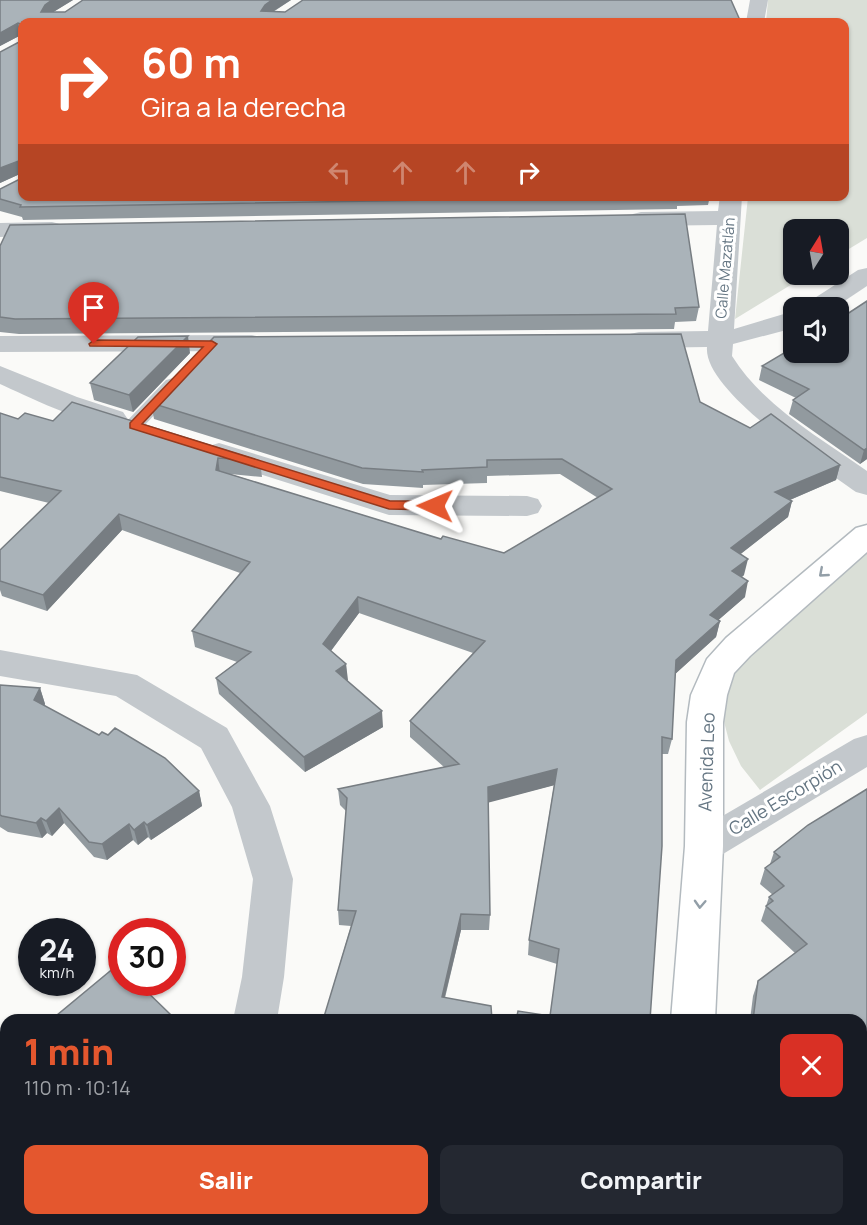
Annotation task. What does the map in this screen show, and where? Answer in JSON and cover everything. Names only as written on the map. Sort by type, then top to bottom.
[{"type":"street","points":[[756,18],[759,0]]},
{"type":"street","points":[[621,219],[730,207]]},
{"type":"street","name":"Calle Mazatlán","points":[[730,207],[719,339],[719,356],[723,365],[742,389],[764,409],[867,485]]},
{"type":"street","points":[[0,230],[72,229]]},
{"type":"street","points":[[833,297],[867,275]]},
{"type":"street","points":[[612,340],[719,339],[783,325]]},
{"type":"street","points":[[0,344],[199,357],[271,343]]},
{"type":"street","points":[[0,374],[66,403],[389,505],[527,506]]},
{"type":"street","name":"Avenida Leo","points":[[693,1014],[704,846],[705,722],[709,695],[719,668],[738,647],[867,535]]},
{"type":"street","points":[[0,663],[125,684],[214,738],[251,806],[273,879],[263,977],[256,1014]]},
{"type":"street","name":"Calle Escorpión","points":[[704,846],[867,749]]},
{"type":"lane","points":[[134,425],[199,357]]},
{"type":"shaded area","points":[[768,0],[867,0],[867,238],[849,249],[849,219],[783,219],[783,285],[791,285],[735,319],[748,201],[849,201],[849,18],[766,18]]},
{"type":"shaded area","points":[[867,547],[867,713],[760,790],[741,766],[729,741],[721,710],[727,686],[740,658]]},
{"type":"building","points":[[0,0],[52,0],[41,12],[65,12],[83,0],[272,0],[261,11],[285,12],[303,0],[731,0],[739,18],[18,18],[18,23],[0,33]]},
{"type":"building","points":[[18,43],[18,161],[0,168],[0,52]]},
{"type":"building","points":[[18,180],[18,201],[378,201],[20,207],[21,205],[0,199],[0,189]]},
{"type":"building","points":[[685,214],[699,307],[675,308],[676,314],[15,319],[0,317],[0,246],[10,225]]},
{"type":"building","points":[[867,301],[867,448],[864,450],[793,400],[809,389],[762,366],[783,354],[783,363],[849,363],[849,313]]},
{"type":"building","points":[[681,334],[700,402],[750,428],[771,414],[840,465],[775,492],[792,501],[731,548],[748,559],[732,571],[748,581],[710,615],[720,621],[676,660],[672,739],[662,737],[662,846],[650,1014],[550,1014],[559,949],[529,940],[557,769],[488,787],[490,915],[461,914],[442,997],[491,1006],[492,1014],[325,1014],[356,911],[338,910],[347,798],[338,789],[459,764],[410,721],[485,641],[358,597],[323,644],[346,664],[336,671],[382,711],[304,757],[216,678],[251,652],[192,631],[250,562],[119,514],[43,595],[0,581],[0,550],[61,491],[0,477],[0,413],[18,419],[25,413],[53,421],[72,402],[260,461],[218,458],[216,470],[441,539],[443,536],[504,553],[612,489],[562,459],[487,460],[487,467],[422,470],[423,472],[362,468],[151,403],[214,337]]},
{"type":"building","points":[[188,336],[129,395],[90,383],[138,337]]},
{"type":"building","points":[[0,685],[40,688],[34,700],[99,735],[102,732],[108,735],[115,728],[165,758],[199,791],[147,825],[144,822],[134,830],[129,824],[102,844],[89,842],[59,808],[46,821],[41,818],[36,823],[0,815]]},
{"type":"building","points":[[867,789],[867,1014],[754,1014],[758,981],[807,944],[766,906],[773,901],[769,897],[784,886],[765,868],[780,857],[774,852],[808,825]]},
{"type":"building","points":[[108,973],[108,996],[151,996],[170,1014],[58,1014],[80,996],[96,996],[96,983]]},
{"type":"building","points":[[518,1011],[537,1014],[517,1014]]},
{"type":"route","points":[[94,344],[212,344],[134,425],[389,505],[435,506]]}]
